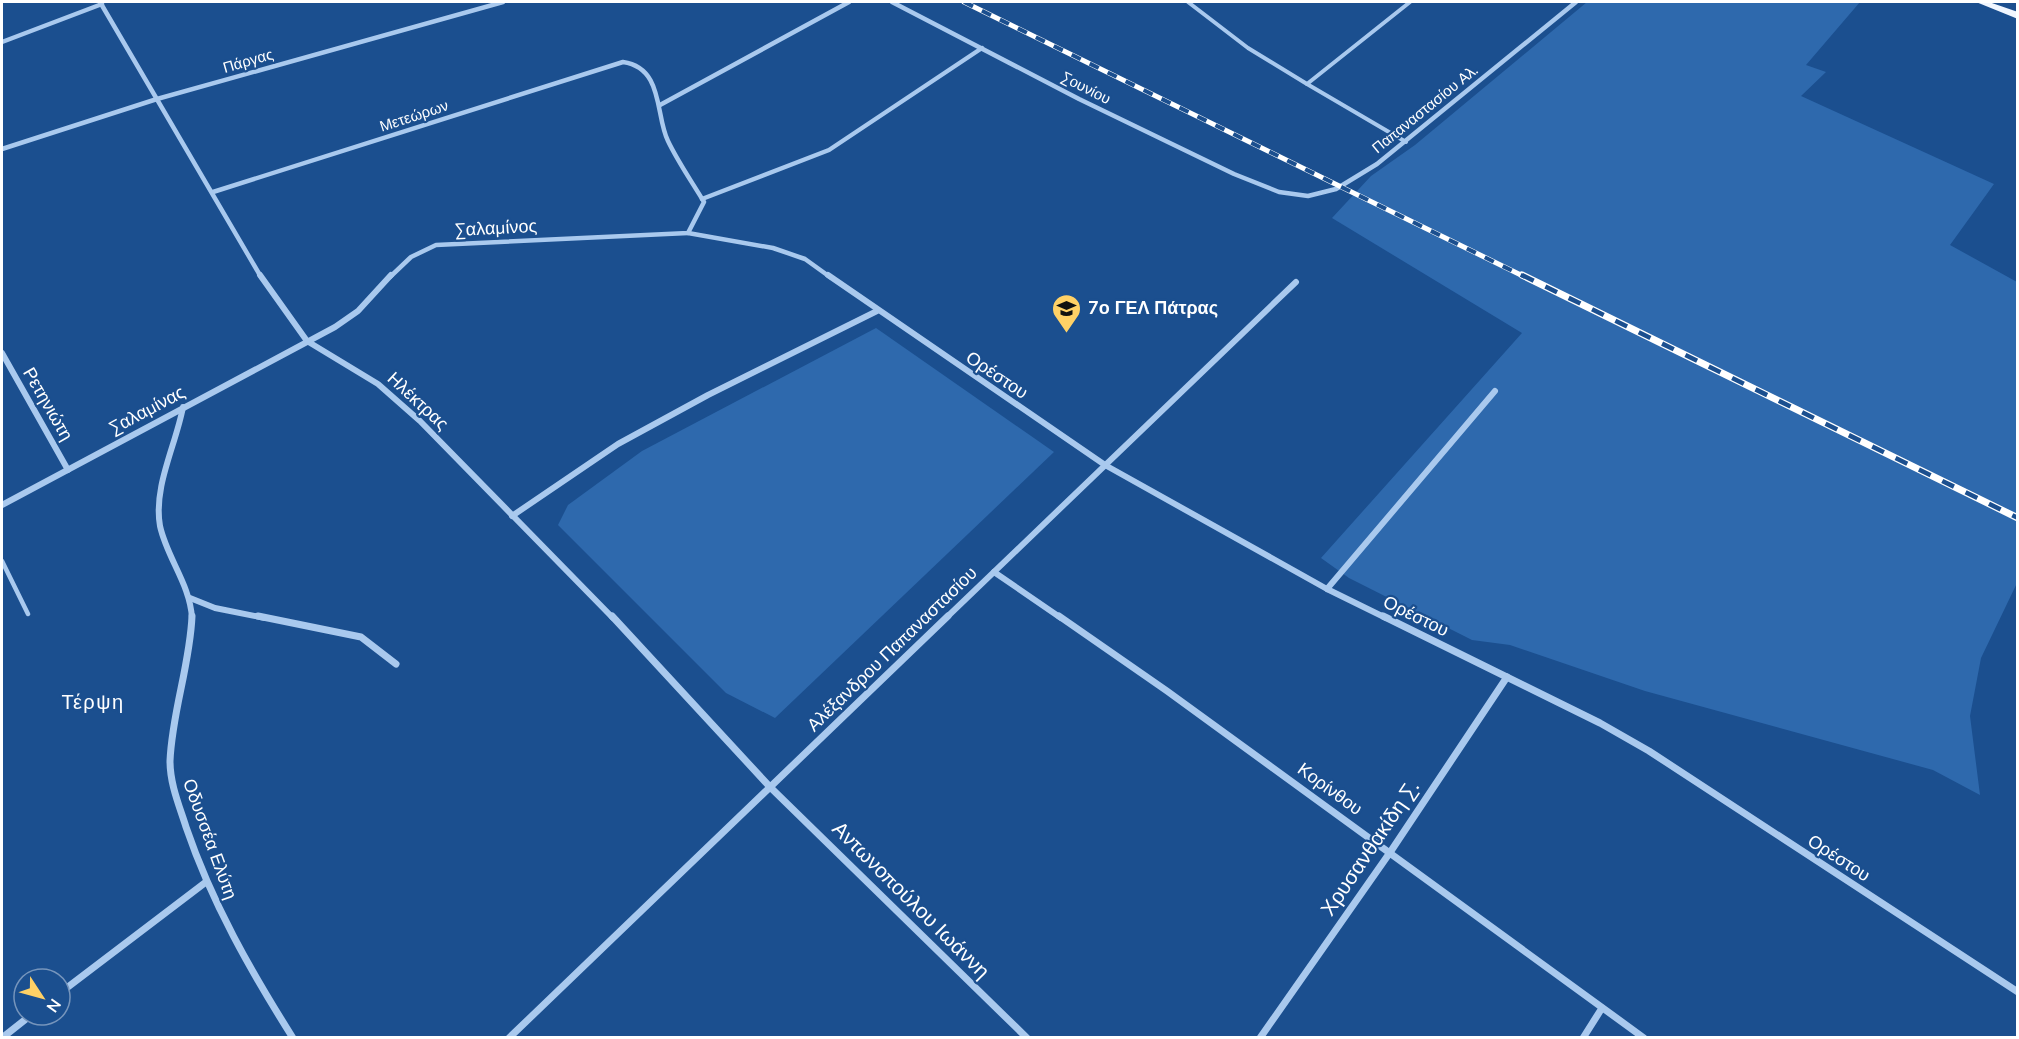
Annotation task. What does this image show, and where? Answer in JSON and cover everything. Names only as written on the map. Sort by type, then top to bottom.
[{"type":"main road","points":[[1981,2],[2018,16]]},
{"type":"street","name":"Πάργας","points":[[2,149],[157,99],[503,2]]},
{"type":"street","points":[[703,201],[667,140],[660,105],[849,2]]},
{"type":"street","name":"Σουνίου","points":[[892,2],[1163,140],[1273,189]]},
{"type":"street","name":"Παπαναστασίου Αλ.","points":[[1273,189],[1302,195],[1323,193],[1341,186],[1406,142],[1576,2]]},
{"type":"street","name":"Ηλέκτρας","points":[[101,3],[266,285],[307,341],[390,393],[636,641],[770,787]]},
{"type":"street","points":[[2,42],[101,3]]},
{"type":"street","points":[[688,232],[703,201],[829,150],[982,48]]},
{"type":"street","name":"Μετεώρων","points":[[213,192],[623,62],[636,64],[646,75],[660,105]]},
{"type":"street","name":"Σαλαμίνος","points":[[307,341],[358,312],[407,257],[436,245],[688,232],[773,248],[805,260]]},
{"type":"street","name":"Ορέστου","points":[[805,260],[1106,465],[1327,589],[1600,723],[1649,751],[2018,992]]},
{"type":"street","name":"Αλέξανδρου Παπαναστασίου","points":[[509,1038],[1296,282]]},
{"type":"street","points":[[512,516],[618,444],[708,394],[877,311]]},
{"type":"street","name":"Σαλαμίνας","points":[[2,505],[307,341]]},
{"type":"street","name":"Ρετηνιώτη","points":[[2,353],[68,470]]},
{"type":"street","points":[[1327,589],[1495,391]]},
{"type":"street","points":[[183,407],[174,450],[161,489],[159,506],[165,543],[190,598],[214,608],[361,637],[396,663]]},
{"type":"street","name":"Κορίνθου","points":[[994,572],[1167,691],[1391,851],[1644,1038]]},
{"type":"street","name":"Οδυσσέα Ελύτη","points":[[190,598],[192,615],[190,641],[172,737],[171,782],[206,882],[247,964],[293,1038]]},
{"type":"street","name":"Χρυσανθακίδη Σ.","points":[[1260,1038],[1391,851],[1507,677]]},
{"type":"street","name":"Αντωνοπούλου Ιωάννη","points":[[770,787],[1027,1038]]},
{"type":"street","points":[[72,984],[206,882]]},
{"type":"street","points":[[1583,1038],[1602,1008]]},
{"type":"street","points":[[2,1038],[16,1027]]},
{"type":"lane","points":[[1188,2],[1248,48],[1406,142]]},
{"type":"lane","points":[[1307,84],[1410,2]]},
{"type":"lane","points":[[2,561],[28,614]]},
{"type":"shaded area","points":[[1587,2],[1860,2],[1806,65],[1826,72],[1801,96],[1994,184],[1950,245],[2017,282],[2017,583],[1981,658],[1970,716],[1980,795],[1933,770],[1645,691],[1510,645],[1472,640],[1349,578],[1321,558],[1522,333],[1332,218],[1371,176],[1415,145]]},
{"type":"shaded area","points":[[876,328],[1054,452],[775,718],[726,693],[558,525],[568,505],[642,451]]},
{"type":"railway","points":[[964,2],[1525,277]]},
{"type":"railway","points":[[1522,275],[2018,518]]},
{"type":"place","name":"7ο ΓΕΛ Πάτρας","points":[[1067,334]]},
{"type":"district","name":"Τέρψη","points":[[93,702]]}]
